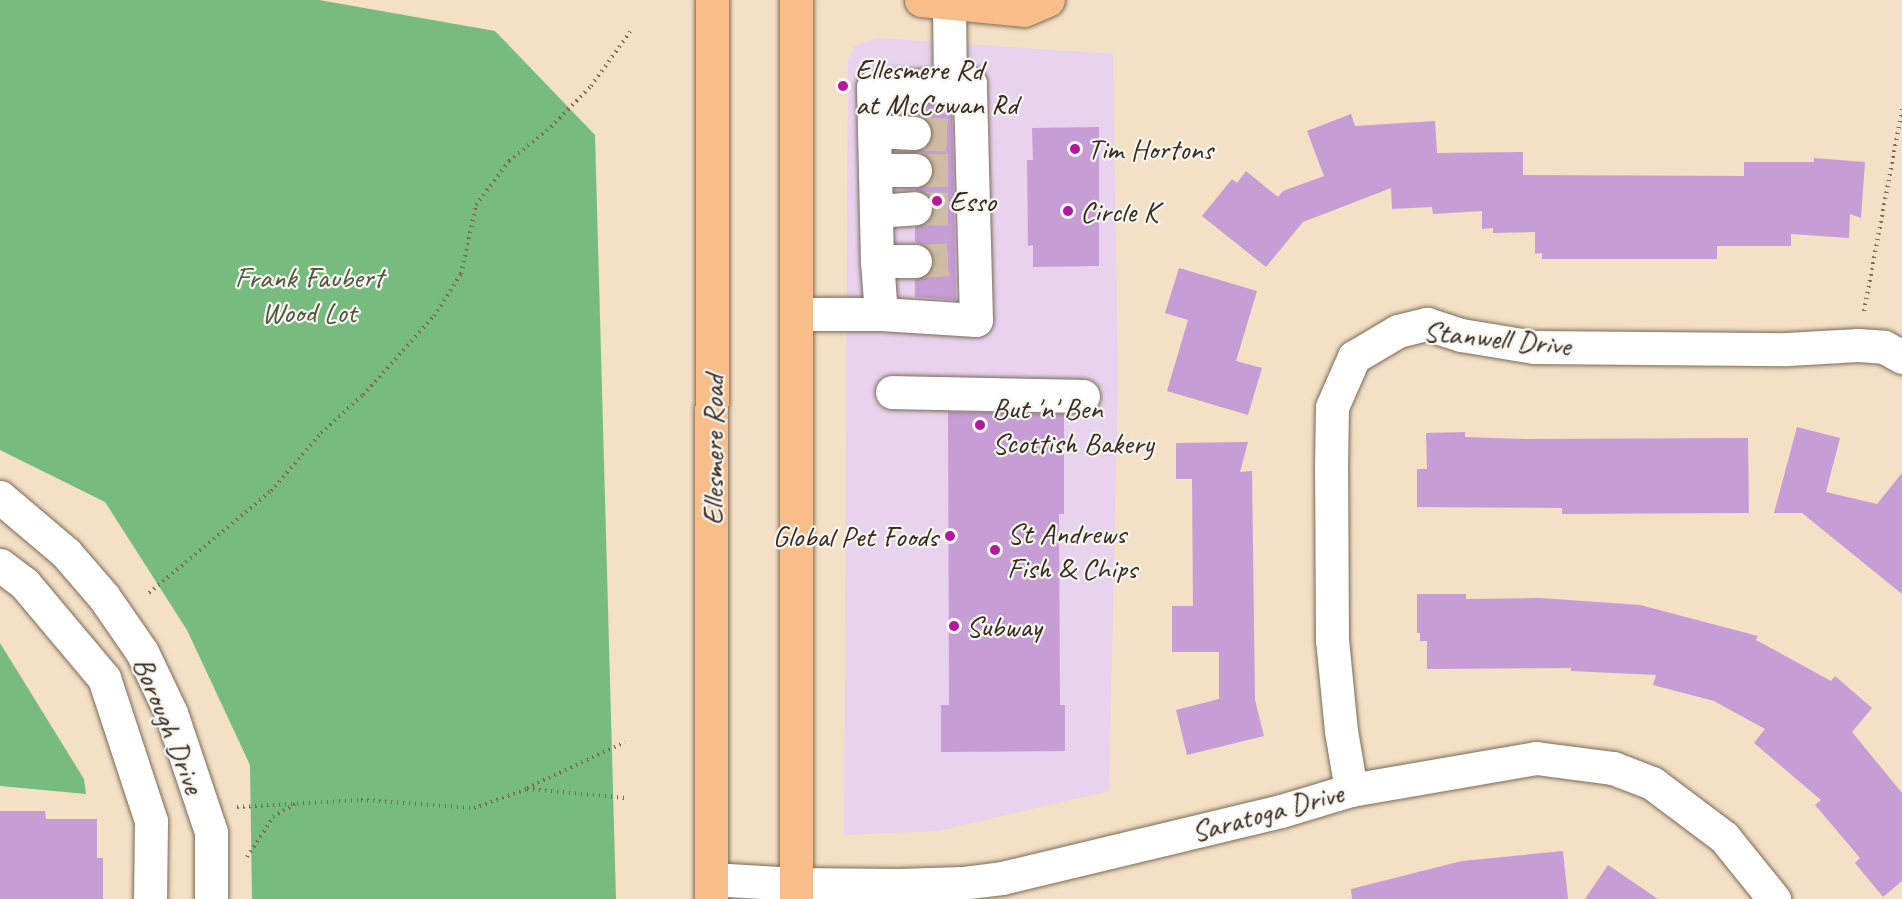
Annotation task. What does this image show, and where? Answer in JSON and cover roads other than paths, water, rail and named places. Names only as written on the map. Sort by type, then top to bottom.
[{"type":"main road","name":"Ellesmere Road","points":[[711,889],[712,0]]},
{"type":"main road","points":[[796,0],[796,892]]},
{"type":"main road","points":[[935,1],[1024,10],[1048,0]]},
{"type":"street","points":[[935,1],[950,85]]},
{"type":"street","points":[[796,314],[881,314],[976,320],[965,258],[963,135],[969,83],[873,87],[877,261],[881,314]]},
{"type":"street","points":[[874,131],[915,133]]},
{"type":"street","points":[[875,170],[915,170]]},
{"type":"street","points":[[876,211],[915,208]]},
{"type":"street","points":[[877,261],[915,261]]},
{"type":"street","name":"Stanwell Drive","points":[[1351,790],[1341,731],[1332,640],[1331,469],[1332,407],[1354,357],[1398,332],[1427,324],[1461,335],[1533,347],[1787,349],[1858,345],[1884,347],[1902,357]]},
{"type":"street","points":[[892,392],[1083,396]]},
{"type":"street","name":"Borough Drive","points":[[0,497],[66,553],[104,597],[142,652],[171,713],[210,832],[211,899]]},
{"type":"street","name":"Borough Drive","points":[[0,565],[25,584],[104,678],[151,821],[150,899]]},
{"type":"street","name":"Saratoga Drive","points":[[711,889],[796,892],[962,883],[1002,878],[1281,811],[1351,790],[1536,758],[1613,768],[1652,783],[1724,837],[1774,899]]},
{"type":"tunnel","points":[[914,133],[955,135]]},
{"type":"tunnel","points":[[915,170],[955,170]]},
{"type":"tunnel","points":[[915,208],[956,209]]},
{"type":"tunnel","points":[[915,261],[955,259]]},
{"type":"place","name":"Ellesmere Rd at McCowan Rd","points":[[843,86]]},
{"type":"place","name":"Tim Hortons","points":[[1075,149]]},
{"type":"place","name":"Esso","points":[[937,201]]},
{"type":"place","name":"Circle K","points":[[1068,211]]},
{"type":"place","name":"But 'n' Ben Scottish Bakery","points":[[980,425]]},
{"type":"place","name":"Global Pet Foods","points":[[950,536]]},
{"type":"place","name":"St Andrews Fish & Chips","points":[[995,550]]},
{"type":"place","name":"Subway","points":[[954,626]]},
{"type":"park label","name":"Frank Faubert Wood Lot","points":[[309,294]]}]
